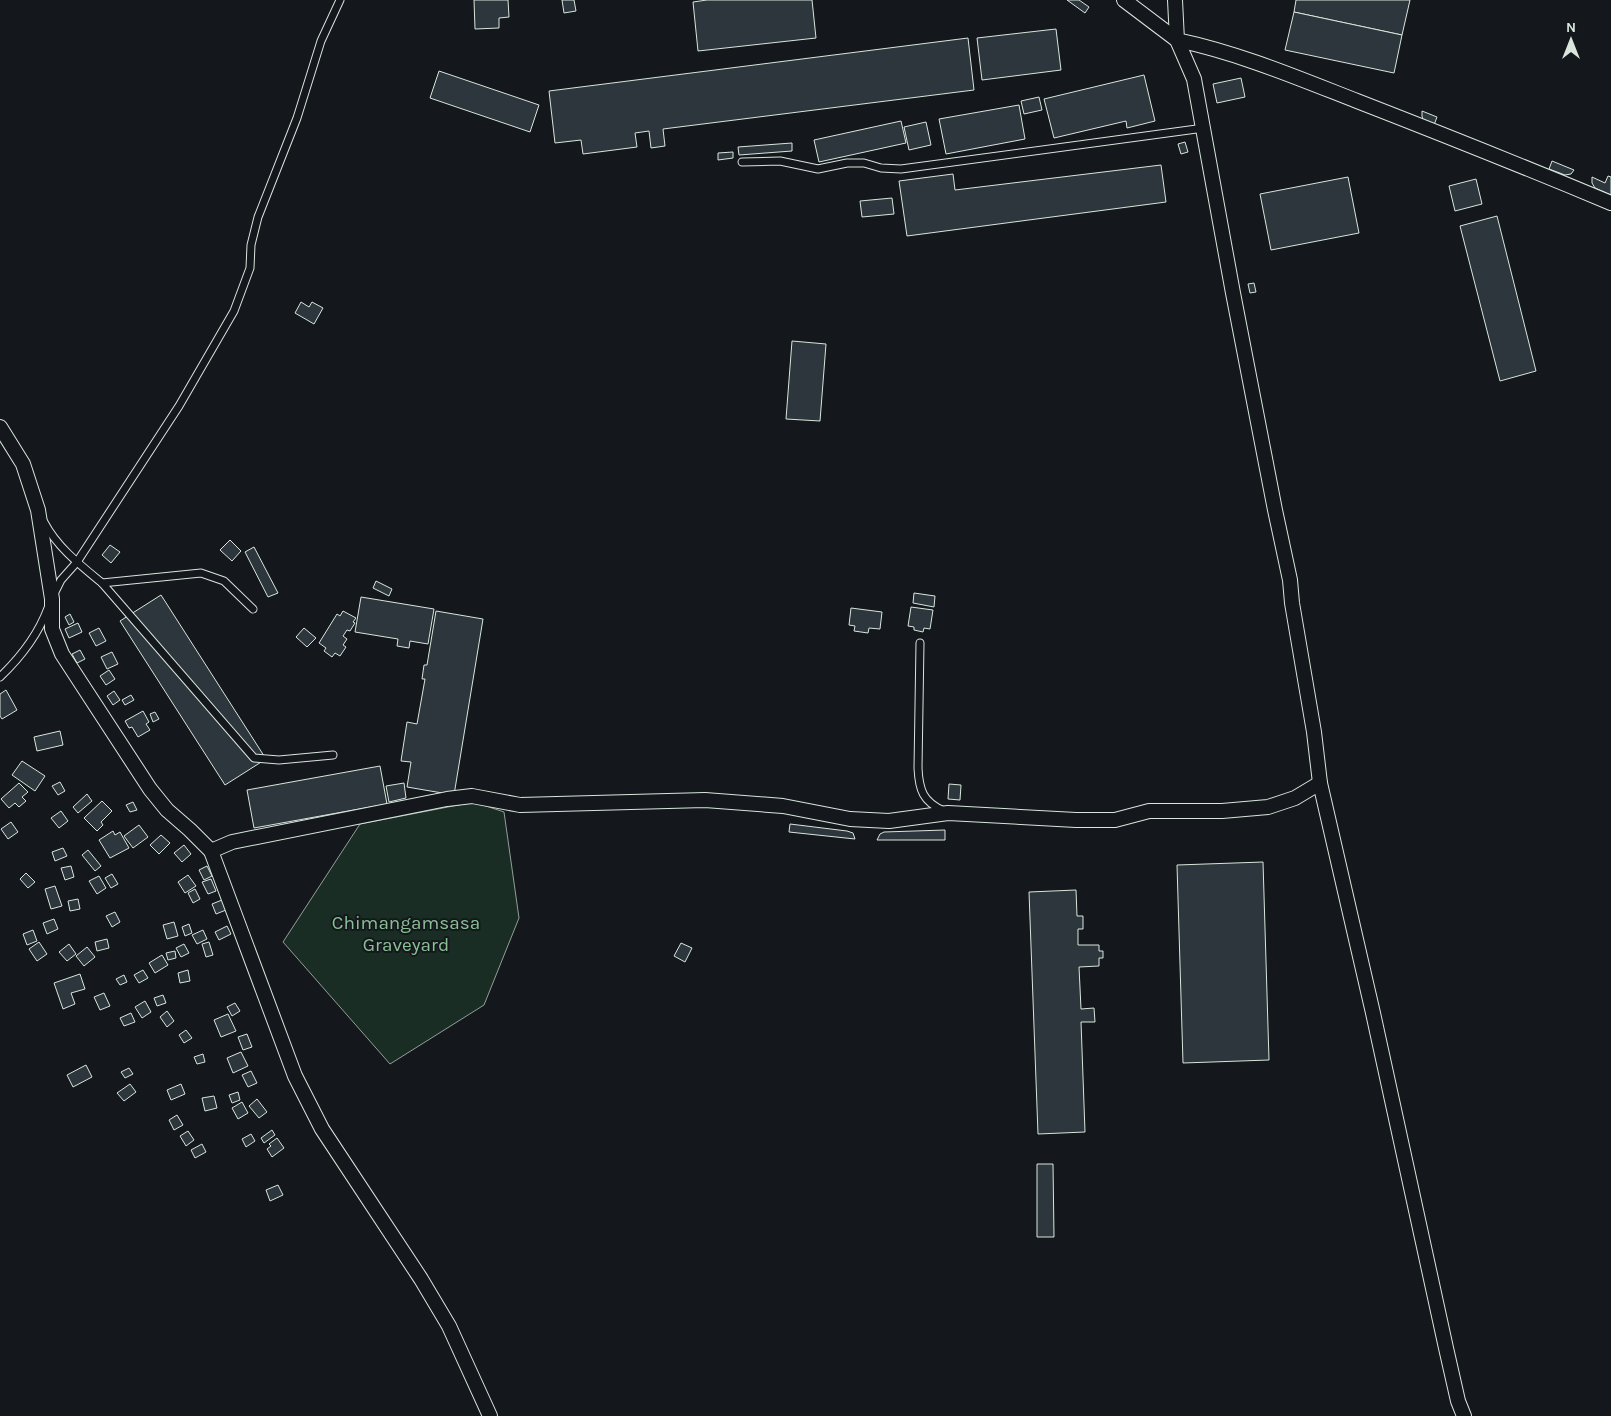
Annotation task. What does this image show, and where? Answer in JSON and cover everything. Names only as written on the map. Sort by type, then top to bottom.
[{"type":"street","points":[[1124,0],[1177,40],[1211,47],[1283,72],[1437,131],[1611,203]]},
{"type":"street","points":[[1175,0],[1177,40],[1194,79],[1234,302],[1290,580],[1292,603],[1314,732],[1320,783],[1375,1022],[1456,1392],[1464,1416]]},
{"type":"street","points":[[0,427],[23,464],[38,510],[52,599],[52,629],[62,654],[150,789],[167,810],[211,851],[295,1076],[306,1099],[322,1129],[441,1312],[490,1416]]},
{"type":"street","points":[[211,851],[232,842],[372,813],[472,796],[520,805],[705,800],[783,806],[850,819],[889,820],[948,813],[1076,820],[1114,820],[1132,817],[1149,811],[1222,811],[1268,807],[1295,798],[1320,783]]},
{"type":"lane","points":[[0,677],[18,660],[42,626],[61,580],[77,562],[178,406],[234,311],[250,268],[251,245],[258,217],[297,118],[321,41],[340,0]]},
{"type":"lane","points":[[742,162],[780,161],[818,169],[847,163],[864,163],[881,168],[901,169],[1204,128]]},
{"type":"lane","points":[[38,510],[51,535],[77,562],[102,583],[254,758],[279,760],[333,755]]},
{"type":"lane","points":[[102,583],[201,573],[224,581],[254,609]]},
{"type":"lane","points":[[920,643],[919,784],[924,797],[934,806],[948,813]]},
{"type":"green space","name":"Chimangamsasa Graveyard","points":[[474,802],[504,812],[519,918],[484,1005],[390,1064],[283,942],[360,824]]},
{"type":"building","points":[[474,0],[508,0],[509,17],[499,18],[499,28],[475,29]]},
{"type":"building","points":[[562,0],[574,0],[576,11],[564,13]]},
{"type":"building","points":[[707,0],[812,0],[816,38],[698,51],[693,2]]},
{"type":"building","points":[[1067,0],[1079,0],[1089,7],[1085,13]]},
{"type":"building","points":[[1296,0],[1410,0],[1402,35],[1294,12]]},
{"type":"building","points":[[1294,12],[1402,35],[1394,73],[1285,50]]},
{"type":"building","points":[[1056,29],[1061,70],[982,80],[977,38]]},
{"type":"building","points":[[968,38],[974,90],[663,129],[665,146],[651,148],[649,131],[635,133],[637,147],[583,154],[581,140],[555,143],[549,91]]},
{"type":"building","points":[[439,71],[539,105],[530,132],[430,98]]},
{"type":"building","points":[[1144,75],[1155,121],[1127,128],[1126,121],[1054,138],[1044,99]]},
{"type":"building","points":[[1241,78],[1245,97],[1217,103],[1213,84]]},
{"type":"building","points":[[1039,97],[1042,110],[1024,114],[1021,101]]},
{"type":"building","points":[[1019,105],[1025,139],[946,154],[939,119]]},
{"type":"building","points":[[1422,111],[1437,117],[1434,125],[1423,120]]},
{"type":"building","points":[[901,121],[906,143],[819,162],[814,140]]},
{"type":"building","points":[[926,122],[931,145],[909,150],[904,127]]},
{"type":"building","points":[[1185,142],[1188,152],[1181,154],[1178,144]]},
{"type":"building","points":[[792,143],[792,151],[739,155],[738,147]]},
{"type":"building","points":[[733,152],[733,158],[718,160],[718,153]]},
{"type":"building","points":[[1552,161],[1574,170],[1571,174],[1565,175],[1549,169]]},
{"type":"building","points":[[1161,165],[1166,202],[907,236],[899,181],[953,174],[955,190]]},
{"type":"building","points":[[1608,176],[1611,177],[1611,195],[1595,188],[1592,183],[1592,177],[1605,183]]},
{"type":"building","points":[[1348,177],[1359,233],[1271,250],[1260,194]]},
{"type":"building","points":[[1476,179],[1482,204],[1455,211],[1449,186]]},
{"type":"building","points":[[892,198],[894,214],[862,217],[860,201]]},
{"type":"building","points":[[1497,216],[1536,371],[1500,381],[1460,226]]},
{"type":"building","points":[[1254,283],[1256,292],[1250,293],[1248,284]]},
{"type":"building","points":[[301,302],[309,307],[312,302],[323,308],[314,324],[295,313]]},
{"type":"building","points":[[792,341],[826,344],[820,421],[786,419]]},
{"type":"building","points":[[230,540],[241,551],[232,561],[220,550]]},
{"type":"building","points":[[110,545],[120,552],[111,563],[102,555]]},
{"type":"building","points":[[254,547],[278,593],[268,597],[245,552]]},
{"type":"building","points":[[376,581],[392,589],[389,596],[373,588]]},
{"type":"building","points":[[914,593],[935,596],[934,607],[913,603]]},
{"type":"building","points":[[161,595],[266,759],[225,785],[120,621]]},
{"type":"building","points":[[361,597],[434,609],[428,644],[410,641],[409,648],[397,646],[398,639],[355,632]]},
{"type":"building","points":[[911,607],[933,610],[930,629],[924,628],[923,632],[908,626]]},
{"type":"building","points":[[851,608],[882,612],[880,629],[869,628],[868,633],[854,631],[855,626],[849,625]]},
{"type":"building","points":[[343,611],[356,618],[353,622],[355,623],[350,631],[347,630],[343,636],[347,639],[343,645],[346,647],[340,656],[335,653],[332,657],[324,651],[326,648],[319,643],[337,614],[340,616]]},
{"type":"building","points":[[436,611],[483,619],[454,795],[407,787],[411,762],[401,761],[407,722],[417,724],[425,679],[422,679],[424,665],[427,665]]},
{"type":"building","points":[[70,614],[74,622],[69,625],[65,617]]},
{"type":"building","points":[[78,623],[82,632],[69,638],[65,629]]},
{"type":"building","points":[[99,628],[106,641],[96,646],[89,633]]},
{"type":"building","points":[[304,628],[316,638],[307,647],[296,637]]},
{"type":"building","points":[[80,650],[85,659],[77,663],[72,654]]},
{"type":"building","points":[[112,652],[118,664],[107,669],[101,657]]},
{"type":"building","points":[[109,670],[115,679],[106,685],[100,676]]},
{"type":"building","points":[[6,690],[17,710],[2,719],[0,716],[0,694]]},
{"type":"building","points":[[114,691],[120,700],[113,705],[107,696]]},
{"type":"building","points":[[131,695],[134,700],[125,705],[122,700]]},
{"type":"building","points":[[143,711],[149,722],[146,724],[150,730],[138,737],[132,727],[129,728],[125,721]]},
{"type":"building","points":[[155,712],[159,719],[153,722],[150,714]]},
{"type":"building","points":[[60,731],[63,745],[37,751],[34,737]]},
{"type":"building","points":[[22,761],[45,776],[35,791],[12,775]]},
{"type":"building","points":[[380,766],[387,804],[254,828],[247,790]]},
{"type":"building","points":[[60,782],[65,791],[58,795],[52,786]]},
{"type":"building","points":[[19,783],[28,792],[22,797],[26,801],[19,807],[15,803],[9,808],[1,799]]},
{"type":"building","points":[[404,783],[406,798],[389,802],[386,786]]},
{"type":"building","points":[[949,784],[961,785],[960,800],[948,799]]},
{"type":"building","points":[[87,794],[92,801],[78,813],[73,807]]},
{"type":"building","points":[[102,801],[112,811],[101,822],[103,825],[97,831],[84,818]]},
{"type":"building","points":[[133,802],[137,810],[130,812],[126,805]]},
{"type":"building","points":[[61,811],[68,821],[59,828],[51,818]]},
{"type":"building","points":[[11,822],[18,832],[8,839],[1,829]]},
{"type":"building","points":[[790,824],[847,831],[853,833],[855,839],[789,832]]},
{"type":"building","points":[[139,825],[148,837],[133,848],[124,836]]},
{"type":"building","points":[[945,830],[945,840],[877,840],[880,834],[884,832]]},
{"type":"building","points":[[113,831],[115,835],[120,832],[129,848],[110,858],[99,840]]},
{"type":"building","points":[[161,835],[170,843],[159,854],[150,845]]},
{"type":"building","points":[[184,845],[191,854],[182,862],[174,853]]},
{"type":"building","points":[[63,848],[67,856],[55,861],[52,852]]},
{"type":"building","points":[[88,850],[101,866],[95,871],[82,855]]},
{"type":"building","points":[[1263,862],[1269,1060],[1183,1063],[1177,865]]},
{"type":"building","points":[[71,866],[74,877],[65,880],[61,868]]},
{"type":"building","points":[[207,866],[212,876],[204,880],[199,870]]},
{"type":"building","points":[[26,873],[35,882],[28,888],[20,879]]},
{"type":"building","points":[[112,874],[118,884],[111,888],[105,878]]},
{"type":"building","points":[[188,875],[196,886],[185,893],[178,882]]},
{"type":"building","points":[[99,876],[106,888],[97,894],[89,881]]},
{"type":"building","points":[[211,879],[216,891],[208,894],[202,882]]},
{"type":"building","points":[[55,886],[62,906],[51,909],[45,889]]},
{"type":"building","points":[[195,889],[200,899],[193,903],[188,893]]},
{"type":"building","points":[[1076,890],[1077,916],[1083,916],[1083,929],[1078,929],[1078,945],[1099,945],[1099,951],[1103,951],[1103,958],[1099,958],[1099,966],[1079,967],[1081,1009],[1094,1008],[1095,1022],[1081,1022],[1085,1132],[1038,1134],[1029,892]]},
{"type":"building","points":[[78,899],[80,909],[70,911],[68,901]]},
{"type":"building","points":[[222,900],[226,910],[216,914],[212,904]]},
{"type":"building","points":[[115,912],[120,922],[112,927],[106,916]]},
{"type":"building","points":[[54,919],[58,929],[47,934],[43,923]]},
{"type":"building","points":[[174,922],[178,936],[167,939],[163,925]]},
{"type":"building","points":[[189,924],[192,933],[185,936],[182,927]]},
{"type":"building","points":[[227,926],[231,934],[219,940],[215,932]]},
{"type":"building","points":[[33,930],[37,941],[27,945],[23,934]]},
{"type":"building","points":[[203,930],[207,939],[197,944],[192,935]]},
{"type":"building","points":[[107,939],[109,948],[97,951],[95,942]]},
{"type":"building","points":[[39,942],[47,954],[37,961],[29,949]]},
{"type":"building","points":[[209,942],[213,955],[206,957],[202,944]]},
{"type":"building","points":[[681,943],[692,948],[685,962],[674,956]]},
{"type":"building","points":[[69,944],[76,954],[67,961],[59,952]]},
{"type":"building","points":[[184,944],[189,953],[181,957],[176,948]]},
{"type":"building","points":[[87,947],[95,957],[84,966],[76,956]]},
{"type":"building","points":[[175,951],[176,958],[168,960],[166,953]]},
{"type":"building","points":[[162,955],[168,965],[155,973],[149,963]]},
{"type":"building","points":[[143,970],[148,978],[139,983],[134,975]]},
{"type":"building","points":[[188,970],[190,981],[180,983],[178,973]]},
{"type":"building","points":[[80,974],[85,989],[71,993],[75,1004],[63,1009],[54,983]]},
{"type":"building","points":[[124,975],[127,982],[120,985],[116,979]]},
{"type":"building","points":[[104,993],[110,1006],[100,1010],[94,997]]},
{"type":"building","points":[[163,995],[166,1003],[157,1006],[154,998]]},
{"type":"building","points":[[145,1001],[151,1012],[142,1018],[135,1007]]},
{"type":"building","points":[[235,1003],[240,1011],[232,1016],[227,1007]]},
{"type":"building","points":[[167,1011],[174,1021],[167,1027],[160,1017]]},
{"type":"building","points":[[131,1013],[135,1022],[124,1026],[120,1018]]},
{"type":"building","points":[[228,1014],[236,1031],[221,1037],[214,1020]]},
{"type":"building","points":[[186,1030],[192,1038],[184,1043],[179,1035]]},
{"type":"building","points":[[247,1034],[252,1047],[243,1050],[238,1037]]},
{"type":"building","points":[[241,1052],[248,1066],[233,1073],[227,1058]]},
{"type":"building","points":[[203,1054],[205,1062],[197,1064],[194,1057]]},
{"type":"building","points":[[86,1065],[92,1077],[73,1087],[67,1075]]},
{"type":"building","points":[[129,1068],[133,1074],[125,1078],[121,1072]]},
{"type":"building","points":[[251,1071],[257,1083],[248,1087],[242,1075]]},
{"type":"building","points":[[130,1084],[136,1092],[124,1101],[117,1093]]},
{"type":"building","points":[[181,1084],[185,1094],[171,1100],[167,1090]]},
{"type":"building","points":[[238,1092],[240,1100],[232,1103],[229,1095]]},
{"type":"building","points":[[214,1096],[217,1108],[205,1111],[202,1098]]},
{"type":"building","points":[[257,1099],[267,1112],[259,1118],[249,1106]]},
{"type":"building","points":[[242,1102],[248,1113],[238,1119],[232,1108]]},
{"type":"building","points":[[177,1115],[183,1125],[174,1130],[169,1120]]},
{"type":"building","points":[[272,1130],[275,1135],[264,1143],[261,1138]]},
{"type":"building","points":[[188,1131],[194,1140],[186,1146],[180,1136]]},
{"type":"building","points":[[251,1134],[255,1141],[246,1147],[242,1139]]},
{"type":"building","points":[[277,1138],[284,1148],[272,1157],[267,1149],[271,1146],[269,1144]]},
{"type":"building","points":[[202,1144],[206,1152],[195,1158],[191,1150]]},
{"type":"building","points":[[1037,1164],[1053,1164],[1054,1237],[1037,1237]]},
{"type":"building","points":[[278,1185],[283,1195],[270,1201],[266,1190]]}]
